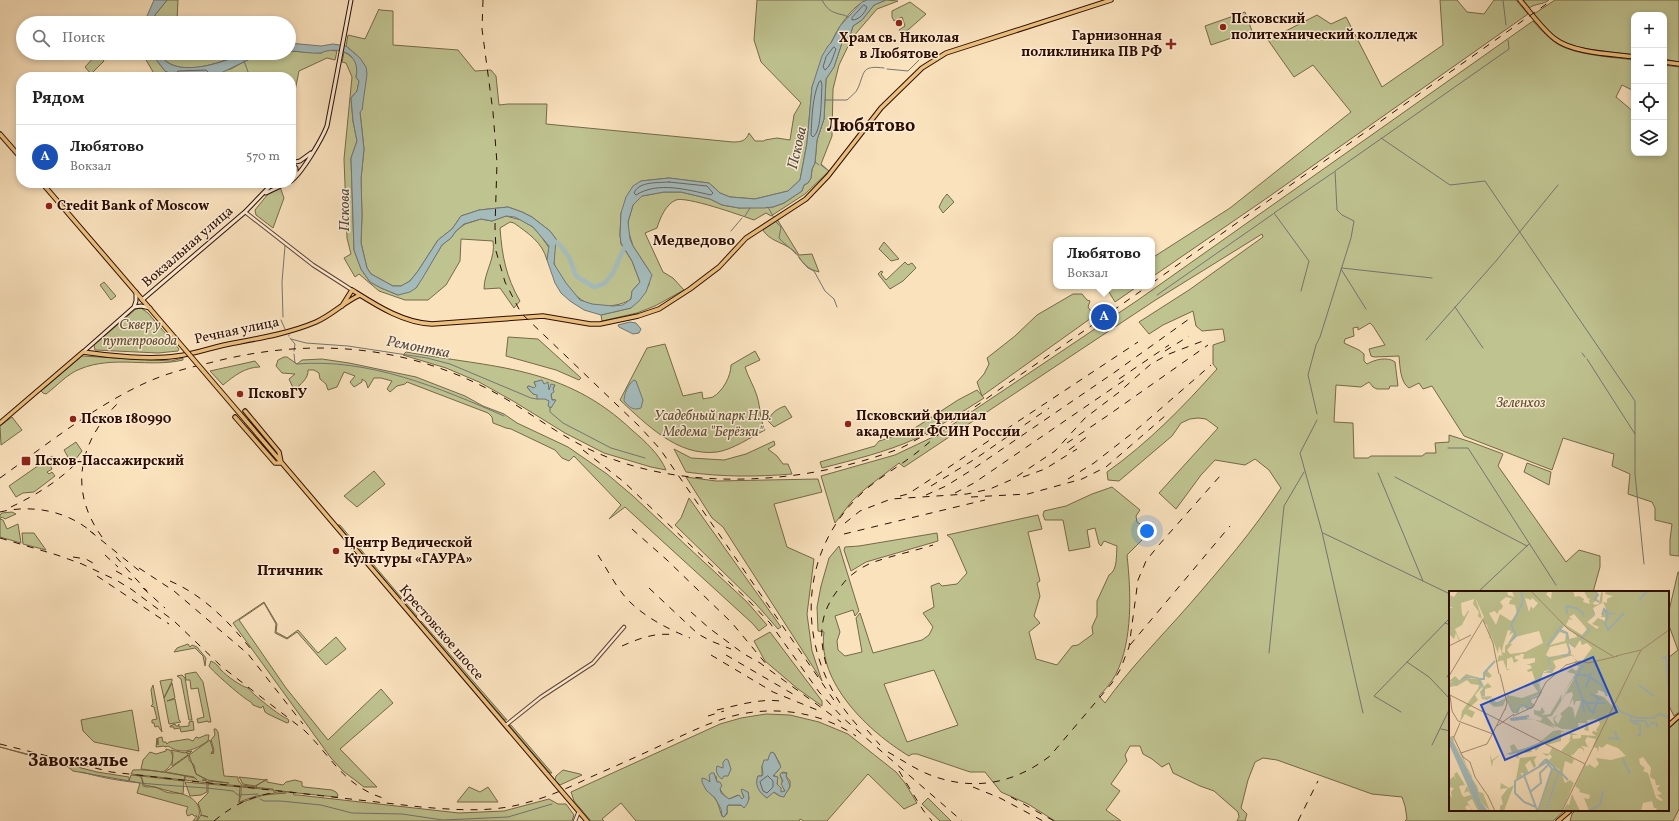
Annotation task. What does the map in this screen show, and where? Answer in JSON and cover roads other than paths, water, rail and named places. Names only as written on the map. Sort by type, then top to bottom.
[{"type":"main road","points":[[296,177],[324,134],[330,115],[337,67],[351,0]]},
{"type":"main road","points":[[342,306],[352,290],[400,316],[426,324],[543,316],[590,324],[600,324],[653,311],[690,289],[724,263],[746,238],[806,198],[828,176],[878,112],[922,68],[938,57],[1009,31],[1111,0]]},
{"type":"main road","points":[[1520,0],[1548,33],[1562,43],[1590,50],[1631,57]]},
{"type":"main road","points":[[1667,62],[1679,64]]},
{"type":"main road","points":[[0,134],[16,152]]},
{"type":"main road","points":[[296,162],[300,161],[314,150]]},
{"type":"main road","points":[[296,168],[296,177]]},
{"type":"main road","name":"Крестовское шоссе","points":[[46,188],[587,821]]},
{"type":"main road","name":"Вокзальная улица","points":[[142,300],[246,212],[269,188]]},
{"type":"main road","name":"Вокзальная улица","points":[[265,193],[276,188]]},
{"type":"main road","name":"Вокзальная улица","points":[[136,292],[134,307],[141,306],[150,308]]},
{"type":"main road","name":"Речная улица","points":[[83,352],[159,357],[179,356],[300,328],[322,319],[360,295]]},
{"type":"main road","points":[[0,423],[134,307]]},
{"type":"main road","points":[[235,417],[275,463],[281,463],[279,452],[245,411]]},
{"type":"main road","points":[[1669,725],[1679,716]]},
{"type":"main road","points":[[1558,821],[1570,811]]},
{"type":"street","points":[[246,212],[313,265],[352,290]]},
{"type":"street","points":[[506,725],[541,697],[593,663],[624,627]]},
{"type":"street","points":[[575,821],[579,811]]},
{"type":"water","points":[[154,0],[167,0],[155,16],[147,16]]},
{"type":"water","points":[[867,0],[886,0],[874,5],[862,20],[853,26],[850,36],[842,43],[834,67],[826,79],[824,119],[817,140],[815,163],[812,169],[811,178],[808,183],[804,185],[802,191],[784,203],[773,207],[764,208],[739,208],[722,205],[710,199],[681,192],[664,192],[642,196],[633,205],[628,222],[630,239],[652,275],[646,292],[631,308],[601,315],[584,310],[561,293],[555,283],[547,260],[549,246],[533,227],[515,217],[506,216],[492,221],[481,219],[464,224],[442,245],[416,288],[410,292],[398,295],[370,282],[361,269],[354,250],[351,158],[357,141],[351,98],[357,91],[359,81],[356,77],[356,64],[354,59],[346,52],[334,50],[321,53],[296,52],[296,44],[321,46],[333,44],[346,46],[360,58],[366,67],[367,74],[362,110],[360,112],[364,149],[361,179],[361,243],[367,268],[371,274],[393,286],[401,286],[410,281],[438,240],[452,229],[461,216],[479,210],[508,207],[532,217],[550,231],[556,239],[554,264],[566,283],[580,300],[592,304],[613,306],[623,305],[631,299],[632,291],[640,282],[632,261],[621,243],[620,235],[621,213],[626,197],[633,186],[641,181],[669,178],[709,183],[720,193],[730,197],[755,199],[788,191],[800,180],[807,143],[812,87],[822,56],[840,26],[862,2]]},
{"type":"water","points":[[156,60],[165,60],[173,65],[192,68],[202,67],[227,60],[248,60],[223,72],[165,71]]},
{"type":"water","points":[[630,322],[636,323],[641,329],[639,333],[633,334],[619,327],[618,325]]},
{"type":"water","points":[[542,380],[544,384],[548,382],[549,390],[551,384],[555,385],[553,388],[554,392],[551,394],[552,400],[556,400],[551,408],[548,406],[549,401],[545,399],[537,399],[537,395],[533,394],[527,387],[529,386],[534,388],[536,386],[534,382]]},
{"type":"water","points":[[634,380],[636,381],[643,400],[641,408],[638,409],[631,408],[624,401],[627,389]]},
{"type":"water","points":[[771,752],[774,753],[781,767],[773,776],[778,777],[777,784],[781,788],[781,792],[785,791],[781,784],[783,781],[780,775],[781,773],[787,773],[786,776],[790,787],[784,797],[774,792],[767,798],[762,794],[757,786],[758,776],[762,776],[763,774],[762,766],[764,760],[768,760]]},
{"type":"water","points":[[726,759],[728,760],[731,769],[728,776],[724,776],[722,779],[717,774],[716,768],[717,766],[723,768],[723,762]]},
{"type":"water","points":[[714,773],[717,782],[720,782],[722,786],[720,788],[721,793],[729,799],[739,795],[742,799],[744,797],[741,790],[742,789],[748,792],[749,797],[747,805],[744,808],[741,805],[728,805],[727,813],[724,817],[722,816],[721,809],[715,798],[706,790],[702,782],[702,778],[710,782],[709,775]]},
{"type":"waterway","points":[[822,0],[831,11],[848,17]]},
{"type":"waterway","points":[[1503,0],[1506,25]]},
{"type":"waterway","points":[[1317,414],[1308,375],[1316,345],[1320,337],[1351,238],[1354,221],[1342,215],[1337,210],[1335,171],[1509,49],[1508,40]]},
{"type":"waterway","points":[[887,69],[908,71],[919,60]]},
{"type":"waterway","name":"Ремонтка","points":[[244,61],[248,72]]},
{"type":"waterway","points":[[825,100],[847,100],[857,90],[865,71],[877,67],[884,68]]},
{"type":"waterway","points":[[1381,138],[1450,185],[1485,181],[1635,401],[1635,474],[1644,564]]},
{"type":"waterway","points":[[815,162],[819,165]]},
{"type":"waterway","points":[[821,165],[826,169]]},
{"type":"waterway","points":[[1301,291],[1309,261],[1274,213],[1334,172]]},
{"type":"waterway","points":[[1426,340],[1496,261],[1558,185]]},
{"type":"waterway","points":[[768,207],[774,218]]},
{"type":"waterway","points":[[745,216],[750,208]]},
{"type":"waterway","points":[[1157,295],[1273,214]]},
{"type":"waterway","points":[[731,231],[742,218]]},
{"type":"waterway","points":[[775,221],[781,227],[779,238],[796,254]]},
{"type":"waterway","name":"Пскова","points":[[552,240],[559,244],[569,257],[576,276],[594,287],[604,284],[613,273],[626,244]]},
{"type":"waterway","name":"Ремонтка","points":[[283,317],[282,282],[285,246]]},
{"type":"waterway","points":[[799,258],[808,268],[814,271],[825,291],[834,299],[837,307]]},
{"type":"waterway","points":[[1342,268],[1432,278]]},
{"type":"waterway","points":[[1341,269],[1366,309]]},
{"type":"waterway","points":[[1455,307],[1483,348]]},
{"type":"waterway","name":"Ремонтка","points":[[281,320],[285,329]]},
{"type":"waterway","name":"Ремонтка","points":[[290,338],[295,344],[294,351]]},
{"type":"waterway","name":"Ремонтка","points":[[291,339],[306,343],[348,346],[427,358],[450,364],[531,398],[537,399]]},
{"type":"waterway","points":[[1582,353],[1585,357]]},
{"type":"waterway","points":[[294,354],[295,363],[297,364],[324,363],[351,366],[377,370],[404,377],[455,395],[504,416]]},
{"type":"waterway","points":[[1587,359],[1635,434]]},
{"type":"waterway","points":[[550,407],[550,412],[563,423],[611,448],[645,458]]},
{"type":"waterway","points":[[1317,420],[1300,453],[1322,532],[1363,713]]},
{"type":"waterway","points":[[1448,448],[1468,448],[1556,585]]},
{"type":"waterway","points":[[1269,653],[1284,506],[1304,472]]},
{"type":"waterway","points":[[1378,473],[1423,581]]},
{"type":"waterway","points":[[1395,477],[1527,546]]},
{"type":"waterway","points":[[1323,533],[1449,594]]},
{"type":"waterway","points":[[1479,591],[1529,544]]},
{"type":"waterway","points":[[1401,712],[1374,696],[1449,619]]},
{"type":"waterway","points":[[1445,623],[1449,625]]},
{"type":"waterway","points":[[1407,662],[1429,677],[1449,698]]},
{"type":"waterway","points":[[1432,745],[1449,710]]},
{"type":"waterway","points":[[1441,729],[1449,731]]},
{"type":"waterway","points":[[82,772],[101,777],[138,783],[233,791],[238,795],[258,794]]},
{"type":"waterway","points":[[260,799],[264,801],[321,805],[352,813],[402,814],[443,820],[508,817],[552,804]]},
{"type":"railway","points":[[483,0],[482,29],[493,112],[497,163],[495,227],[496,251],[505,282],[521,313],[640,427],[660,449],[838,706]]},
{"type":"railway","points":[[1155,281],[1552,0]]},
{"type":"railway","points":[[0,478],[87,416],[151,380],[184,369],[245,355],[280,350],[315,348],[350,349],[385,354],[419,362],[453,373],[498,394],[579,444],[603,455],[654,471],[681,476],[735,479],[788,476],[815,472],[855,463],[897,450],[962,416],[1144,289]]},
{"type":"railway","points":[[926,495],[946,486],[970,471],[1115,372],[1189,319]]},
{"type":"railway","points":[[1165,351],[1189,336]]},
{"type":"railway","points":[[845,523],[860,511],[891,499],[967,494],[990,489],[1013,479],[1055,451],[1085,418],[1118,393],[1151,364],[1169,354],[1208,339]]},
{"type":"railway","points":[[900,496],[908,494],[1138,342]]},
{"type":"railway","points":[[1119,379],[1169,345]]},
{"type":"railway","points":[[1067,443],[1208,345]]},
{"type":"railway","points":[[1068,479],[1094,463],[1135,431],[1211,365]]},
{"type":"railway","points":[[955,493],[974,483],[1126,379]]},
{"type":"railway","points":[[102,537],[91,519],[85,502],[82,484],[83,467],[87,450],[94,434],[118,403]]},
{"type":"railway","points":[[931,486],[975,459],[1049,408]]},
{"type":"railway","points":[[971,497],[1028,494],[1082,479],[1106,467],[1165,416]]},
{"type":"railway","points":[[857,725],[838,700],[824,672],[815,643],[811,613],[813,583],[821,554],[834,526],[854,501],[874,483],[915,454],[944,430]]},
{"type":"railway","points":[[1069,450],[1088,436]]},
{"type":"railway","points":[[1023,477],[1045,469],[1077,449]]},
{"type":"railway","points":[[583,450],[624,482],[748,600],[770,623],[819,692],[843,718],[962,821]]},
{"type":"railway","points":[[11,507],[48,486],[65,474],[80,459]]},
{"type":"railway","points":[[888,752],[923,772],[956,782],[973,784],[1005,780],[1020,774],[1050,756],[1112,683],[1120,670],[1129,647],[1138,580],[1146,561],[1220,476]]},
{"type":"railway","points":[[844,534],[985,500]]},
{"type":"railway","points":[[0,512],[25,509],[50,511],[73,520],[94,534]]},
{"type":"railway","points":[[1130,645],[1230,526]]},
{"type":"railway","points":[[632,529],[667,560],[732,623],[767,665]]},
{"type":"railway","points":[[90,531],[142,573]]},
{"type":"railway","points":[[0,538],[82,564],[131,589],[174,621],[222,667],[304,730],[349,779],[359,787],[386,799]]},
{"type":"railway","points":[[826,664],[822,642],[825,613],[835,594],[845,581],[862,567],[933,545]]},
{"type":"railway","points":[[105,555],[118,567]]},
{"type":"railway","points":[[598,555],[627,599],[657,622],[690,638]]},
{"type":"railway","points":[[73,557],[86,559],[98,566]]},
{"type":"railway","points":[[116,557],[147,591]]},
{"type":"railway","points":[[139,568],[174,591],[248,654],[303,724]]},
{"type":"railway","points":[[116,571],[132,580]]},
{"type":"railway","points":[[97,576],[169,624]]},
{"type":"railway","points":[[170,581],[195,594],[206,603],[227,621],[254,653]]},
{"type":"railway","points":[[143,588],[165,608]]},
{"type":"railway","points":[[649,588],[698,634],[731,649]]},
{"type":"railway","points":[[691,612],[709,628],[744,654],[760,663],[841,722]]},
{"type":"railway","points":[[622,646],[648,636],[662,634],[676,635]]},
{"type":"railway","points":[[711,655],[773,692],[822,712]]},
{"type":"railway","points":[[726,655],[798,697]]},
{"type":"railway","points":[[717,710],[760,701],[769,700],[786,702]]},
{"type":"railway","points":[[708,716],[724,711]]},
{"type":"railway","points":[[0,744],[111,772],[421,807],[475,810],[502,808],[545,797],[702,727],[740,714],[774,711],[809,715],[841,727],[856,736]]},
{"type":"railway","points":[[867,730],[880,745]]},
{"type":"railway","points":[[899,771],[923,810],[932,821]]},
{"type":"railway","points":[[1298,821],[1318,781]]},
{"type":"railway","points":[[973,787],[1000,798],[1043,821]]},
{"type":"railway","points":[[214,821],[241,803],[272,793]]},
{"type":"railway","points":[[1011,797],[1054,821]]},
{"type":"place","name":"Храм св. Николая в Любятове","points":[[899,23]]},
{"type":"place","name":"Псковский политехнический колледж","points":[[1223,27]]},
{"type":"place","name":"Гарнизонная поликлиника ПВ РФ","points":[[1171,44]]},
{"type":"place","name":"Credit Bank of Moscow","points":[[49,206]]},
{"type":"place","name":"Любятово","points":[[1104,317]]},
{"type":"place","name":"ПсковГУ","points":[[240,394]]},
{"type":"place","name":"Псков 180990","points":[[73,419]]},
{"type":"place","name":"Псковский филиал академии ФСИН России","points":[[848,424]]},
{"type":"place","name":"Псков-Пассажирский","points":[[26,461]]},
{"type":"place","name":"Центр Ведической Культуры «ГАУРА»","points":[[336,551]]},
{"type":"district","name":"Любятово","points":[[871,126]]},
{"type":"district","name":"Медведово","points":[[694,241]]},
{"type":"district","name":"Птичник","points":[[290,571]]},
{"type":"district","name":"Завокзалье","points":[[78,761]]},
{"type":"park label","name":"Сквер у путепровода","points":[[140,334]]},
{"type":"park label","name":"Зеленхоз","points":[[1521,403]]},
{"type":"park label","name":"Усадебный парк Н.В. Медема \"Берёзки\"","points":[[713,424]]}]
